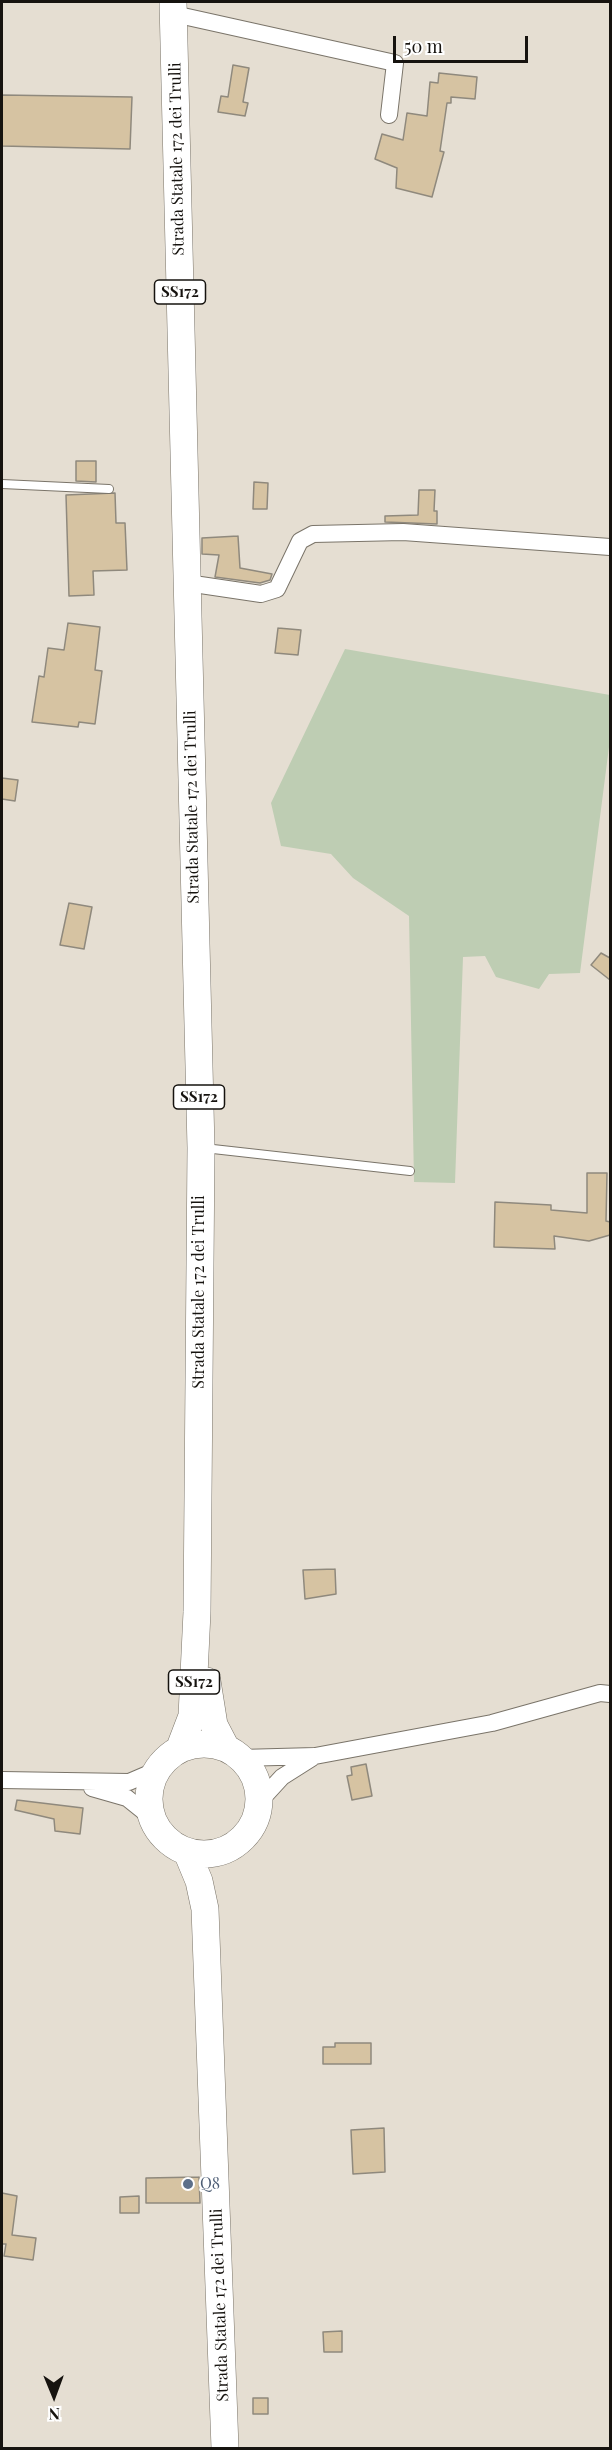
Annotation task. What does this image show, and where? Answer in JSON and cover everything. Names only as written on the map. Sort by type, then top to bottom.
[{"type":"main road","name":"Strada Statale 172 dei Trulli","points":[[158,1770],[179,1750],[192,1716],[197,1612],[201,1148],[174,8]]},
{"type":"main road","name":"Strada Statale 172 dei Trulli","points":[[197,1612],[211,1717],[233,1753],[252,1772],[260,1801]]},
{"type":"main road","points":[[179,1750],[209,1744],[233,1753]]},
{"type":"main road","points":[[158,1770],[150,1786],[152,1818],[165,1838],[188,1852],[206,1854],[224,1851],[246,1836],[254,1825],[260,1801]]},
{"type":"main road","name":"Strada Statale 172 dei Trulli","points":[[205,1909],[216,1865],[224,1851]]},
{"type":"main road","name":"Strada Statale 172 dei Trulli","points":[[188,1852],[199,1881],[205,1909],[225,2448]]},
{"type":"street","points":[[174,8],[395,63],[389,116]]},
{"type":"street","points":[[187,583],[261,594],[277,589],[300,542],[313,534],[403,532],[610,547]]},
{"type":"street","points":[[233,1753],[315,1756],[492,1723],[600,1694],[610,1694]]},
{"type":"street","points":[[260,1801],[282,1777],[315,1756]]},
{"type":"street","points":[[2,1780],[74,1783],[129,1782],[158,1770]]},
{"type":"street","points":[[74,1783],[127,1798],[152,1818]]},
{"type":"lane","points":[[2,484],[109,489]]},
{"type":"lane","points":[[201,1148],[410,1171]]},
{"type":"green space","points":[[345,649],[610,695],[610,739],[580,973],[549,974],[539,989],[496,977],[485,956],[463,957],[455,1183],[414,1182],[409,916],[353,878],[331,854],[281,846],[271,803]]},
{"type":"building","points":[[233,65],[249,68],[243,102],[248,103],[245,116],[218,112],[221,96],[228,97]]},
{"type":"building","points":[[439,73],[477,77],[475,99],[451,97],[451,103],[447,103],[440,151],[444,152],[432,197],[396,188],[397,168],[375,159],[382,134],[403,140],[407,113],[427,116],[430,82],[438,83]]},
{"type":"building","points":[[2,95],[132,97],[130,149],[2,146]]},
{"type":"building","points":[[76,461],[96,461],[96,482],[76,481]]},
{"type":"building","points":[[254,482],[268,483],[267,509],[253,509]]},
{"type":"building","points":[[419,490],[435,490],[434,511],[437,511],[437,524],[385,522],[385,516],[418,515]]},
{"type":"building","points":[[115,493],[116,523],[125,523],[127,570],[93,571],[94,595],[69,596],[66,495]]},
{"type":"building","points":[[238,536],[240,568],[272,574],[270,580],[260,583],[215,577],[219,555],[202,554],[202,538]]},
{"type":"building","points":[[68,623],[100,627],[95,670],[102,671],[95,724],[79,722],[78,727],[32,722],[39,676],[44,677],[48,648],[64,650]]},
{"type":"building","points":[[278,628],[301,630],[298,655],[275,653]]},
{"type":"building","points":[[2,778],[18,780],[15,801],[2,799]]},
{"type":"building","points":[[69,903],[92,907],[84,949],[60,945]]},
{"type":"building","points":[[601,953],[610,958],[610,980],[591,965]]},
{"type":"building","points":[[587,1173],[607,1173],[606,1221],[610,1222],[610,1235],[589,1241],[554,1236],[555,1249],[494,1247],[495,1202],[551,1205],[551,1210],[587,1213]]},
{"type":"building","points":[[335,1569],[336,1594],[305,1599],[303,1570]]},
{"type":"building","points":[[366,1764],[372,1796],[352,1800],[347,1776],[352,1775],[351,1767]]},
{"type":"building","points":[[17,1800],[83,1808],[80,1834],[55,1831],[54,1819],[15,1810]]},
{"type":"building","points":[[335,2043],[371,2043],[371,2064],[323,2064],[323,2047],[335,2047]]},
{"type":"building","points":[[384,2128],[385,2172],[353,2174],[351,2130]]},
{"type":"building","points":[[199,2177],[200,2203],[146,2203],[146,2178]]},
{"type":"building","points":[[2,2193],[17,2196],[12,2235],[36,2238],[33,2260],[4,2256],[6,2244],[2,2244]]},
{"type":"building","points":[[139,2196],[139,2213],[120,2213],[120,2197]]},
{"type":"building","points":[[342,2331],[342,2352],[324,2352],[323,2332]]},
{"type":"building","points":[[253,2398],[268,2398],[268,2414],[253,2414]]},
{"type":"place","name":"Q8","points":[[188,2184]]}]
